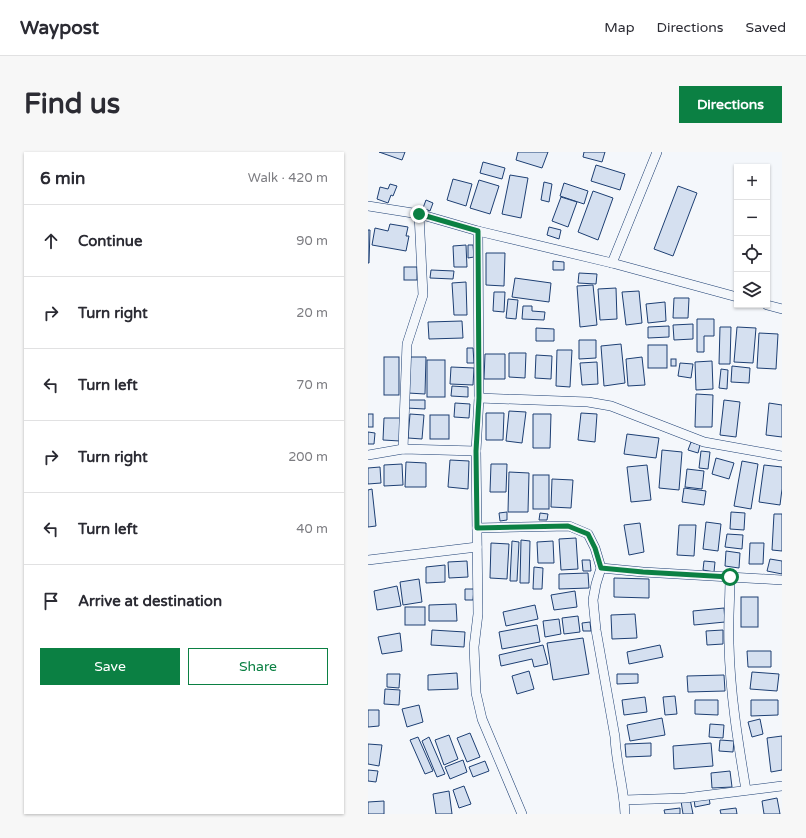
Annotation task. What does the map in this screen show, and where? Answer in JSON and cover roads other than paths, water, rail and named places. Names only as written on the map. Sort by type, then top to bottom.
[{"type":"street","points":[[612,263],[657,152]]},
{"type":"street","points":[[368,206],[419,214],[478,231],[612,263],[734,296]]},
{"type":"street","points":[[402,450],[407,344],[423,295],[419,214]]},
{"type":"street","points":[[478,231],[479,398],[476,451],[478,614],[474,647],[476,693],[482,720],[522,814]]},
{"type":"street","points":[[770,306],[782,309]]},
{"type":"street","points":[[479,398],[588,402],[611,406],[704,442],[782,456]]},
{"type":"street","points":[[368,455],[402,450],[476,451]]},
{"type":"street","points":[[477,528],[568,526],[588,534],[595,548],[601,568],[593,600],[596,630],[625,814]]},
{"type":"street","points":[[368,560],[477,547]]},
{"type":"street","points":[[601,568],[643,572],[782,580]]},
{"type":"street","points":[[730,577],[729,644],[731,678],[734,712],[746,790]]},
{"type":"street","points":[[624,800],[686,798],[782,786]]}]
